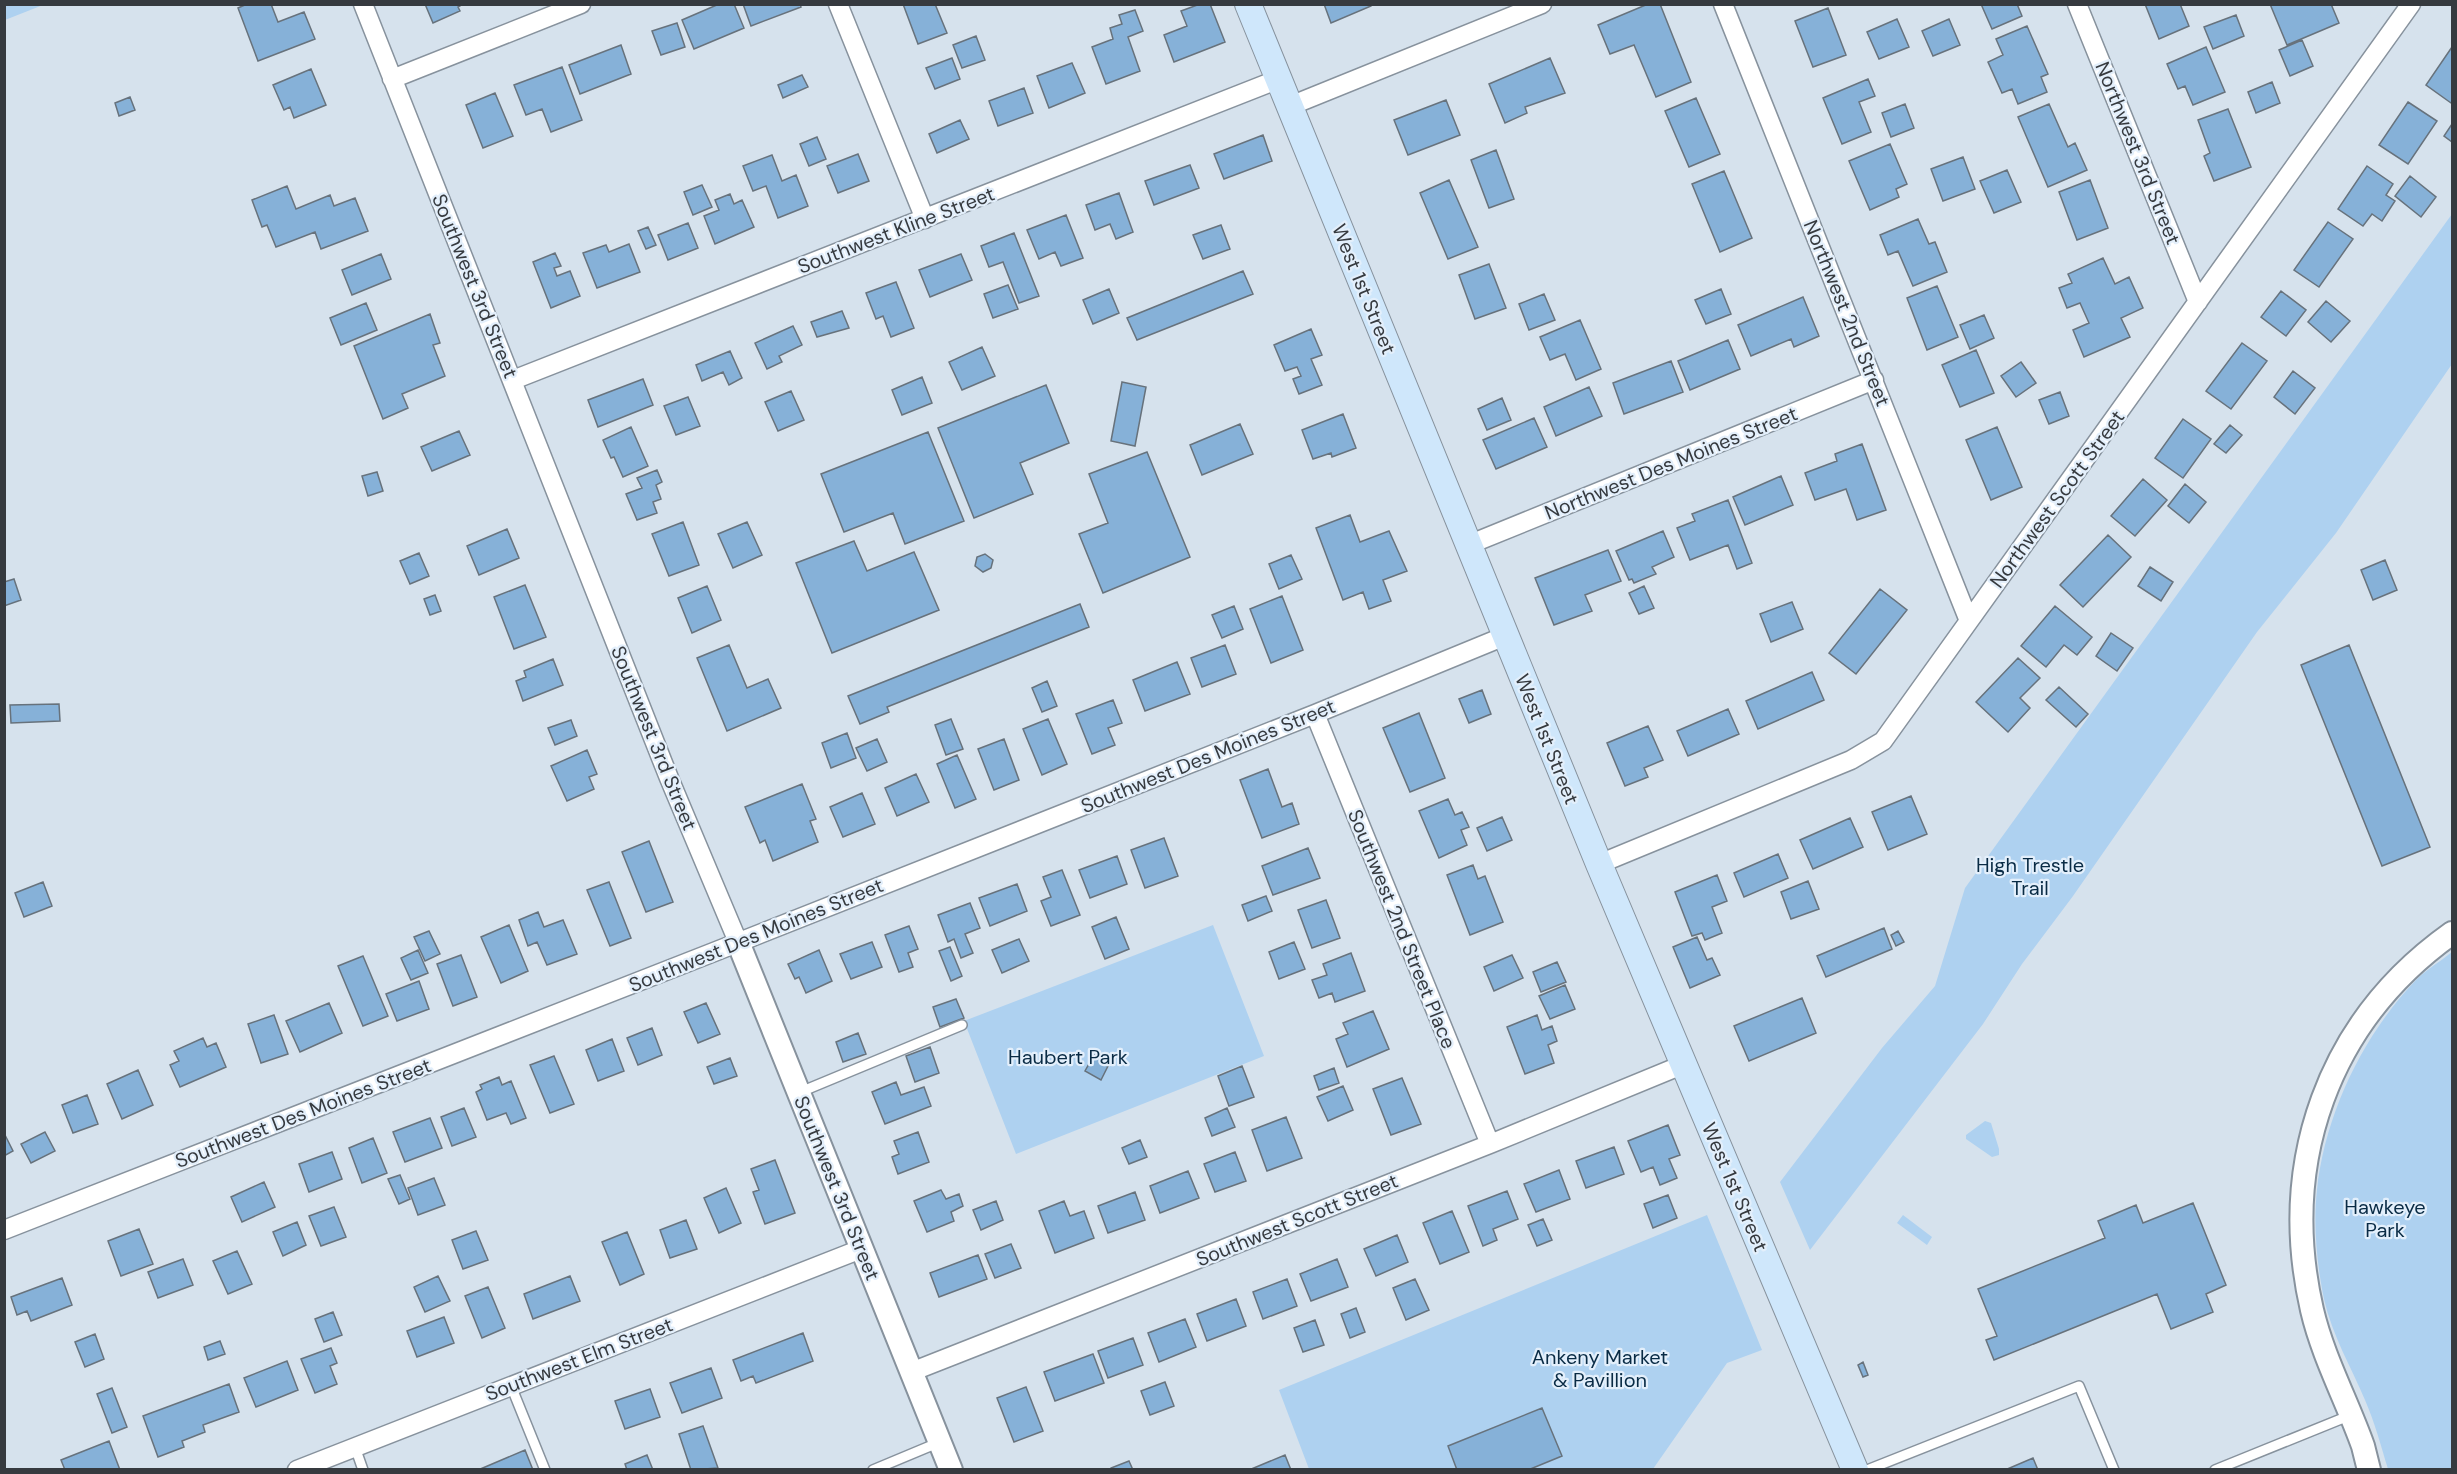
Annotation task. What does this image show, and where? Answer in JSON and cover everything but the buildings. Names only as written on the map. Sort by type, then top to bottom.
[{"type":"main road","name":"West 1st Street","points":[[1248,4],[1682,1065],[1795,1323],[1855,1470]]},
{"type":"street","name":"Southwest 3rd Street","points":[[363,4],[669,778],[738,942],[951,1470]]},
{"type":"street","points":[[392,79],[581,4]]},
{"type":"street","points":[[838,4],[925,219]]},
{"type":"street","points":[[1290,106],[1542,4]]},
{"type":"street","name":"Northwest 2nd Street","points":[[1723,4],[1970,621]]},
{"type":"street","name":"Northwest 3rd Street","points":[[2078,4],[2198,302]]},
{"type":"street","name":"Northwest Scott Street","points":[[1599,864],[1866,753],[1883,741],[2407,6]]},
{"type":"street","name":"Southwest Kline Street","points":[[513,380],[1279,79]]},
{"type":"street","name":"Northwest Des Moines Street","points":[[1468,545],[1874,380]]},
{"type":"street","name":"Southwest Des Moines Street","points":[[4,1230],[1315,714],[1505,636]]},
{"type":"street","name":"Southwest 2nd Street Place","points":[[1315,714],[1490,1144]]},
{"type":"street","points":[[2369,1470],[2313,1312],[2304,1269],[2301,1229],[2302,1187],[2310,1139],[2322,1100],[2338,1062],[2361,1023],[2390,985],[2452,933]]},
{"type":"street","name":"Southwest Scott Street","points":[[911,1372],[1490,1144],[1682,1065]]},
{"type":"street","name":"Southwest Elm Street","points":[[297,1470],[861,1249]]},
{"type":"lane","points":[[798,1093],[962,1025]]},
{"type":"lane","points":[[511,1386],[545,1470]]},
{"type":"lane","points":[[1867,1470],[2079,1386],[2114,1470]]},
{"type":"lane","points":[[2215,1470],[2351,1415]]},
{"type":"lane","points":[[873,1470],[940,1443]]},
{"type":"lane","points":[[355,1447],[363,1470]]},
{"type":"green space","points":[[5,4],[43,4],[43,5],[5,20]]},
{"type":"green space","name":"High Trestle Trail","points":[[2452,214],[2452,364],[2336,533],[2257,632],[2073,896],[2022,964],[1983,1024],[1810,1250],[1780,1182],[1882,1048],[1935,986],[1965,888]]},
{"type":"green space","name":"Haubert Park","points":[[1213,925],[1264,1056],[1016,1154],[964,1021]]},
{"type":"green space","name":"Hawkeye Park","points":[[2452,952],[2452,1469],[2388,1469],[2372,1417],[2327,1312],[2316,1245],[2317,1190],[2328,1133],[2363,1051],[2379,1025],[2416,980]]},
{"type":"green space","points":[[1985,1121],[1991,1123],[1999,1155],[1992,1157],[1966,1139],[1966,1135]]},
{"type":"green space","name":"Ankeny Market & Pavillion","points":[[1707,1215],[1762,1350],[1727,1363],[1653,1469],[1309,1469],[1279,1390]]},
{"type":"green space","points":[[1903,1215],[1932,1237],[1927,1245],[1897,1223]]}]
